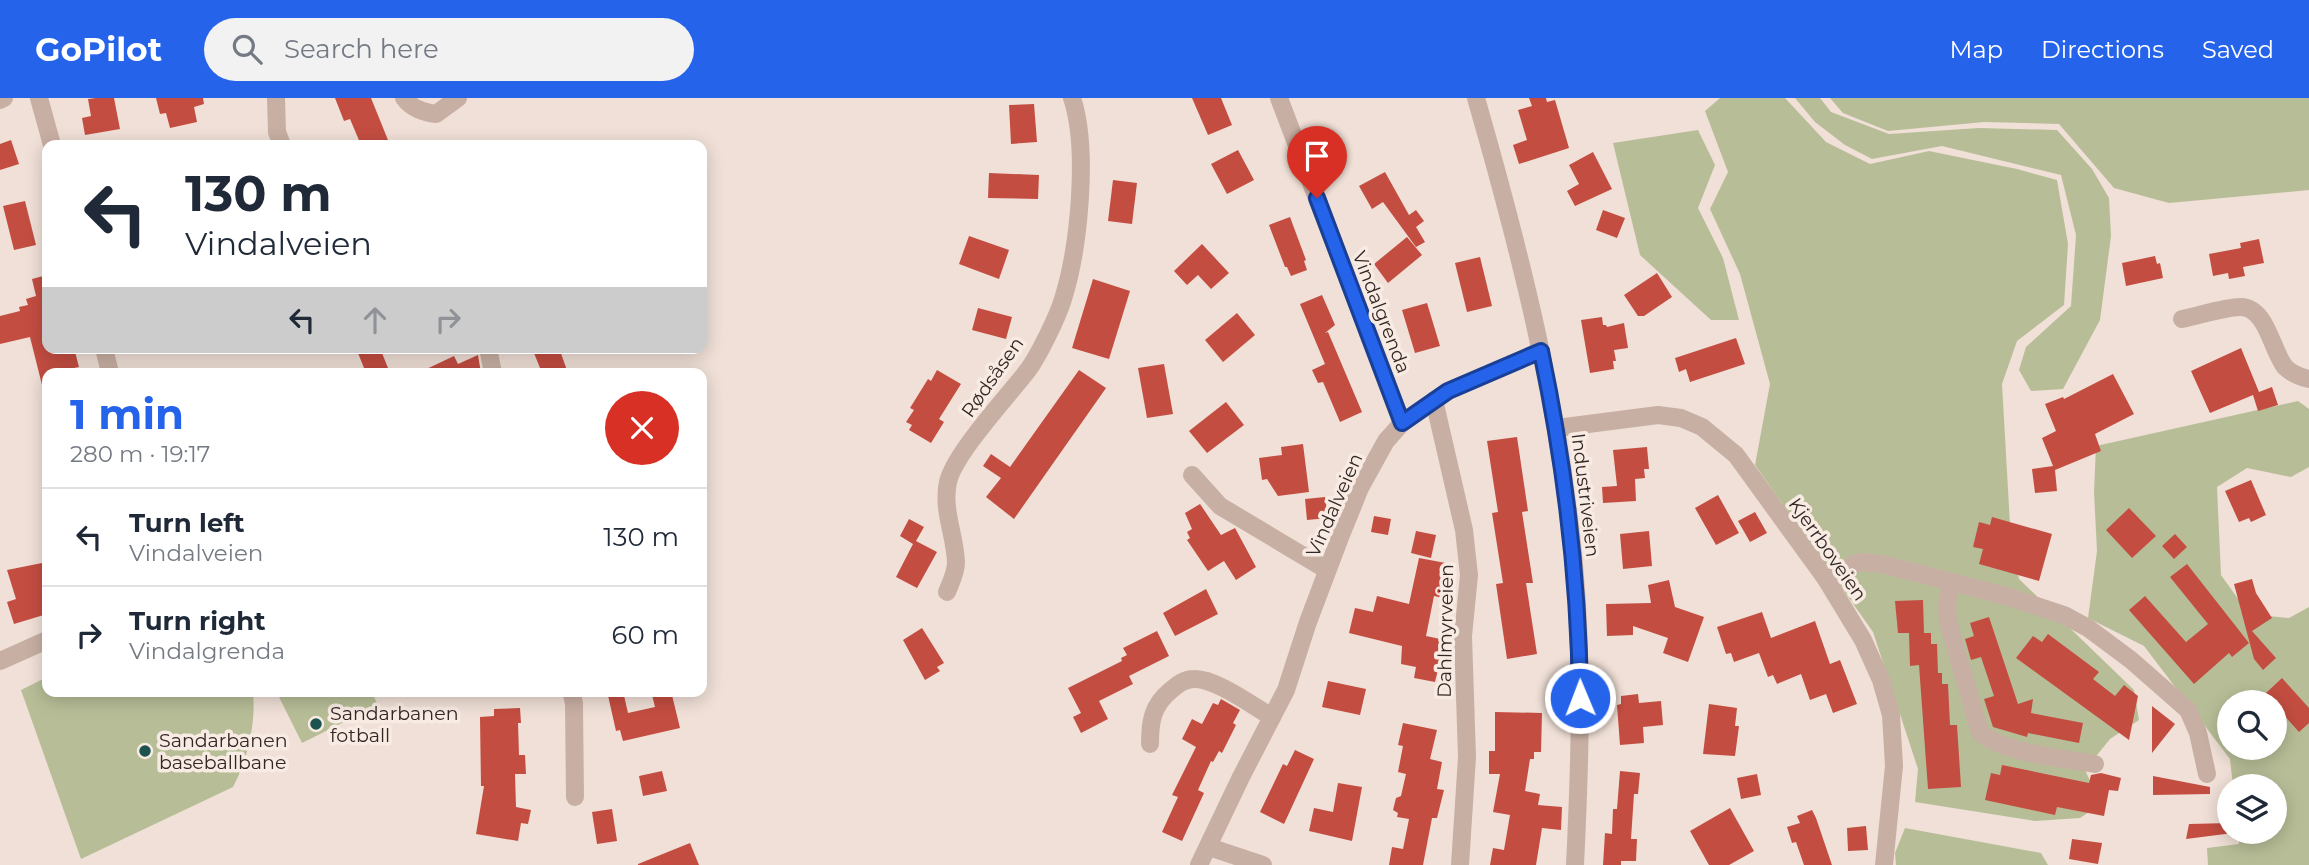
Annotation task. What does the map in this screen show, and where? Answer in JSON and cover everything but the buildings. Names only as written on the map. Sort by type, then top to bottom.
[{"type":"street","points":[[39,98],[51,140]]},
{"type":"street","points":[[276,98],[277,132],[280,140]]},
{"type":"street","points":[[404,98],[422,112],[436,114],[458,98]]},
{"type":"street","name":"Rødsåsen","points":[[947,592],[954,576],[956,561],[947,513],[948,482],[957,461],[1030,366],[1063,300],[1074,251],[1080,183],[1079,138],[1072,98]]},
{"type":"street","name":"Vindalgrenda","points":[[1279,98],[1402,423]]},
{"type":"street","name":"Industriveien","points":[[1476,98],[1526,283],[1557,428],[1574,563],[1580,649],[1581,748],[1575,865]]},
{"type":"street","points":[[2182,319],[2242,307],[2256,313],[2271,336],[2284,366],[2297,376],[2309,379]]},
{"type":"street","name":"Vindalveien","points":[[1199,865],[1286,690],[1327,570],[1360,488],[1386,441],[1402,423],[1448,391],[1541,351]]},
{"type":"street","name":"Dahlmyrveien","points":[[1434,400],[1464,530],[1469,575],[1463,645],[1467,757],[1460,865]]},
{"type":"street","name":"Kjerrboveien","points":[[1557,428],[1658,415],[1681,418],[1702,427],[1736,456],[1826,579],[1863,640],[1881,680],[1891,715],[1894,766],[1884,863]]},
{"type":"street","points":[[1192,475],[1220,506],[1327,570]]},
{"type":"street","points":[[1826,579],[1859,562],[1882,564],[2006,596],[2064,615],[2088,628],[2120,652],[2188,710],[2198,733],[2207,775]]},
{"type":"street","points":[[1951,583],[1947,604],[1948,622],[1980,732],[1986,739],[2002,746],[2095,764]]},
{"type":"street","points":[[0,661],[42,642]]},
{"type":"street","points":[[1150,744],[1151,716],[1158,702],[1178,684],[1192,679],[1211,683],[1272,717]]},
{"type":"street","points":[[572,697],[575,797]]},
{"type":"street","points":[[1209,847],[1263,865]]},
{"type":"green space","points":[[1720,98],[1785,98],[1826,142],[1870,164],[1929,151],[2057,180],[2068,244],[2064,305],[2017,341],[2002,384],[2011,542],[2019,579],[2134,690],[2139,720],[2110,739],[2085,770],[2101,804],[2080,818],[2035,821],[1915,802],[1918,769],[1873,632],[1755,465],[1770,384],[1740,274],[1710,209],[1728,172],[1705,111]]},
{"type":"green space","points":[[1795,98],[1820,98],[1831,112],[1889,134],[1979,128],[2057,130],[2092,169],[2109,198],[2111,236],[2100,320],[2063,389],[2031,391],[2019,370],[2026,347],[2071,306],[2076,235],[2061,175],[1942,146],[1872,159],[1845,145],[1815,122]]},
{"type":"green space","points":[[1830,98],[2309,98],[2309,190],[2169,203],[2114,188],[2059,124],[1984,122],[1888,131],[1843,113]]},
{"type":"green space","points":[[1698,130],[1715,165],[1698,208],[1723,258],[1739,320],[1711,320],[1640,255],[1613,143]]},
{"type":"green space","points":[[2298,401],[2309,409],[2309,467],[2291,477],[2247,468],[2217,487],[2221,575],[2249,614],[2289,618],[2309,607],[2309,865],[2208,865],[2207,848],[2239,844],[2287,844],[2287,774],[2232,774],[2230,760],[2287,760],[2287,690],[2217,690],[2217,742],[2144,646],[2088,618],[2097,551],[2094,492],[2096,446]]},
{"type":"green space","name":"Sandarbanen baseballbane","points":[[42,680],[42,697],[253,697],[250,740],[233,787],[81,859],[21,690]]},
{"type":"green space","name":"Sandarbanen fotball","points":[[279,697],[374,697],[378,705],[302,743]]},
{"type":"green space","points":[[1905,828],[2041,853],[2048,865],[1896,865],[1895,853]]},
{"type":"place","name":"Sandarbanen fotball","points":[[316,724]]},
{"type":"place","name":"Sandarbanen baseballbane","points":[[145,751]]},
{"type":"route","points":[[1317,198],[1402,423],[1448,391],[1541,351],[1557,428],[1574,563],[1580,649],[1580,698]]}]
